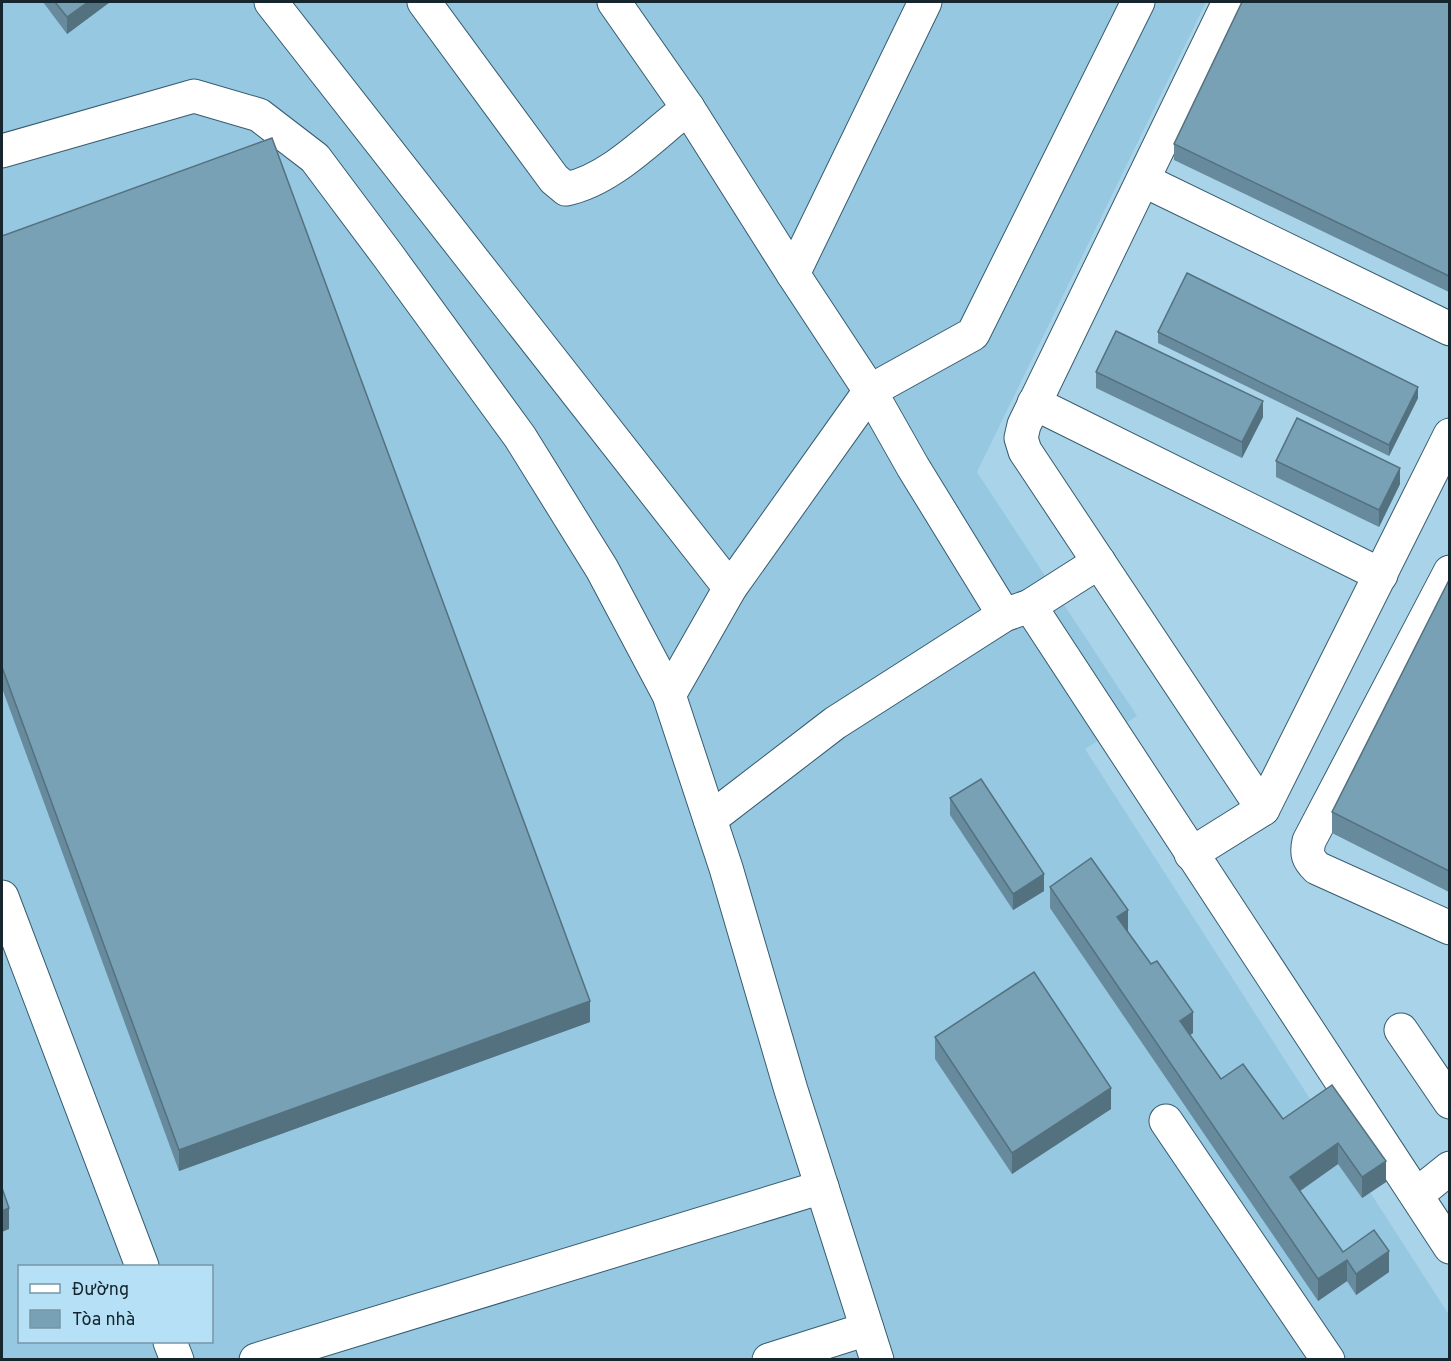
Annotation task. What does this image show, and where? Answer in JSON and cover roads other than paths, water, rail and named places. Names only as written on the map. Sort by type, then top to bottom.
[{"type":"street","points":[[271,2],[730,588]]},
{"type":"street","points":[[424,2],[554,179],[566,189],[580,186],[609,171],[688,108]]},
{"type":"street","points":[[793,274],[925,2]]},
{"type":"street","points":[[669,695],[730,588],[870,391],[973,334],[1138,2]]},
{"type":"street","points":[[1229,2],[1034,403],[1021,438],[1025,451],[1263,809]]},
{"type":"street","points":[[625,7],[793,274],[870,391],[914,467],[1191,854],[1449,1247]]},
{"type":"street","points":[[2,151],[194,96],[259,115],[315,158],[519,437],[602,569],[669,695],[710,819],[872,1344],[769,1359]]},
{"type":"street","points":[[1143,180],[1449,329]]},
{"type":"street","points":[[1034,403],[1381,575]]},
{"type":"street","points":[[1191,854],[1263,809],[1449,435]]},
{"type":"street","points":[[710,819],[835,723],[1099,562]]},
{"type":"street","points":[[1449,572],[1310,841],[1307,852],[1309,860],[1317,868],[1449,928]]},
{"type":"street","points":[[2,897],[142,1265]]},
{"type":"street","points":[[1401,1030],[1449,1102]]},
{"type":"street","points":[[1166,1121],[1328,1359]]},
{"type":"street","points":[[256,1359],[822,1187]]},
{"type":"street","points":[[171,1343],[177,1359]]}]
